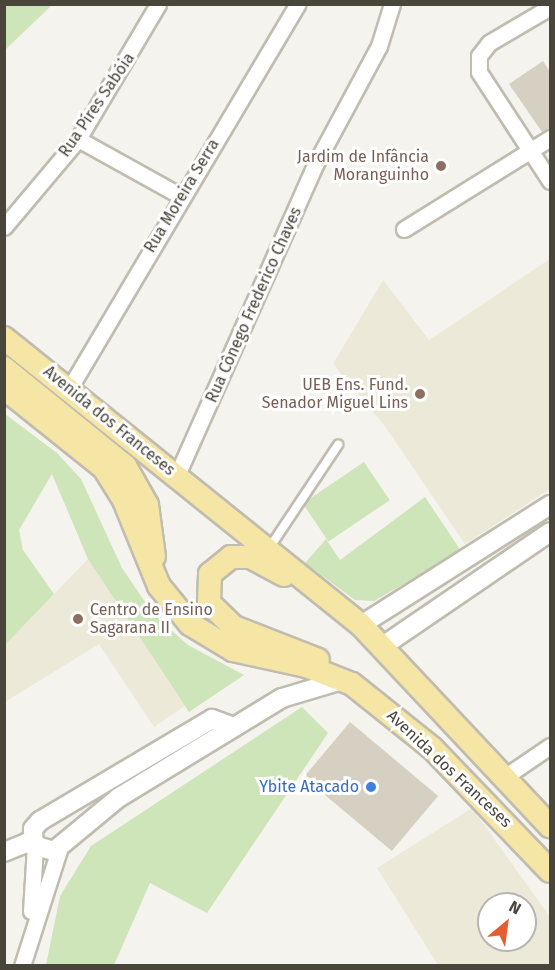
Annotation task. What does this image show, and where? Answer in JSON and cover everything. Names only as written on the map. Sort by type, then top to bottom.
[{"type":"main road","name":"Avenida dos Franceses","points":[[4,338],[361,625],[432,695],[550,826]]},
{"type":"main road","points":[[4,368],[104,445],[132,475],[147,505],[166,597]]},
{"type":"main road","name":"Avenida dos Franceses","points":[[4,388],[104,468],[124,500],[166,597],[219,643],[344,680],[383,707],[484,799],[550,871]]},
{"type":"main road","points":[[383,707],[313,657],[226,622],[207,594],[215,566],[240,556],[270,566],[432,695]]},
{"type":"street","name":"Rua Píres Sabóia","points":[[4,227],[78,139],[158,4]]},
{"type":"street","name":"Rua Moreira Serra","points":[[69,389],[181,196],[297,4]]},
{"type":"street","name":"Rua Cônego Frederico Chaves","points":[[177,476],[316,163],[379,46],[392,4]]},
{"type":"street","points":[[550,7],[489,43],[479,56],[479,72],[550,181]]},
{"type":"street","points":[[404,229],[550,138]]},
{"type":"street","points":[[78,139],[181,196]]},
{"type":"street","points":[[361,625],[545,508],[550,527]]},
{"type":"street","points":[[383,646],[550,532]]},
{"type":"street","points":[[4,850],[35,845],[49,852],[118,798],[234,727],[301,689],[344,680]]},
{"type":"street","points":[[4,850],[43,822],[212,719],[224,719],[234,727]]},
{"type":"street","points":[[506,776],[550,746]]},
{"type":"street","points":[[22,966],[62,843],[60,824],[43,822]]},
{"type":"street","points":[[28,947],[35,845],[43,822]]},
{"type":"lane","points":[[269,549],[338,445]]},
{"type":"shaded area","name":"UEB Ens. Fund. Senador Miguel Lins","points":[[550,259],[550,489],[465,544],[384,425],[333,364],[383,280],[429,340]]},
{"type":"shaded area","name":"Centro de Ensino Sagarana II","points":[[88,559],[185,706],[154,727],[99,644],[5,702],[5,645]]},
{"type":"shaded area","points":[[472,808],[532,892],[477,892],[477,952],[537,952],[537,899],[550,917],[550,965],[438,965],[377,868]]},
{"type":"green space","points":[[5,4],[52,4],[52,5],[5,50]]},
{"type":"green space","points":[[5,414],[57,453],[81,479],[122,568],[154,615],[188,645],[244,675],[189,712],[88,559],[52,474],[19,530],[23,550],[54,594],[5,645]]},
{"type":"green space","points":[[364,462],[390,500],[328,542],[303,503]]},
{"type":"green space","points":[[425,497],[461,551],[374,601],[355,600],[305,563],[326,539],[340,560]]},
{"type":"green space","points":[[302,707],[328,733],[207,913],[150,883],[114,965],[46,965],[60,896],[91,846]]},
{"type":"building","points":[[543,61],[550,72],[550,128],[542,132],[509,84]]},
{"type":"building","name":"Ybite Atacado","points":[[350,722],[438,796],[392,851],[304,777]]},
{"type":"place","name":"Jardim de Infância Moranguinho","points":[[441,166]]},
{"type":"place","name":"UEB Ens. Fund. Senador Miguel Lins","points":[[420,394]]},
{"type":"place","name":"Centro de Ensino Sagarana II","points":[[78,619]]},
{"type":"place","name":"Ybite Atacado","points":[[371,787]]}]
